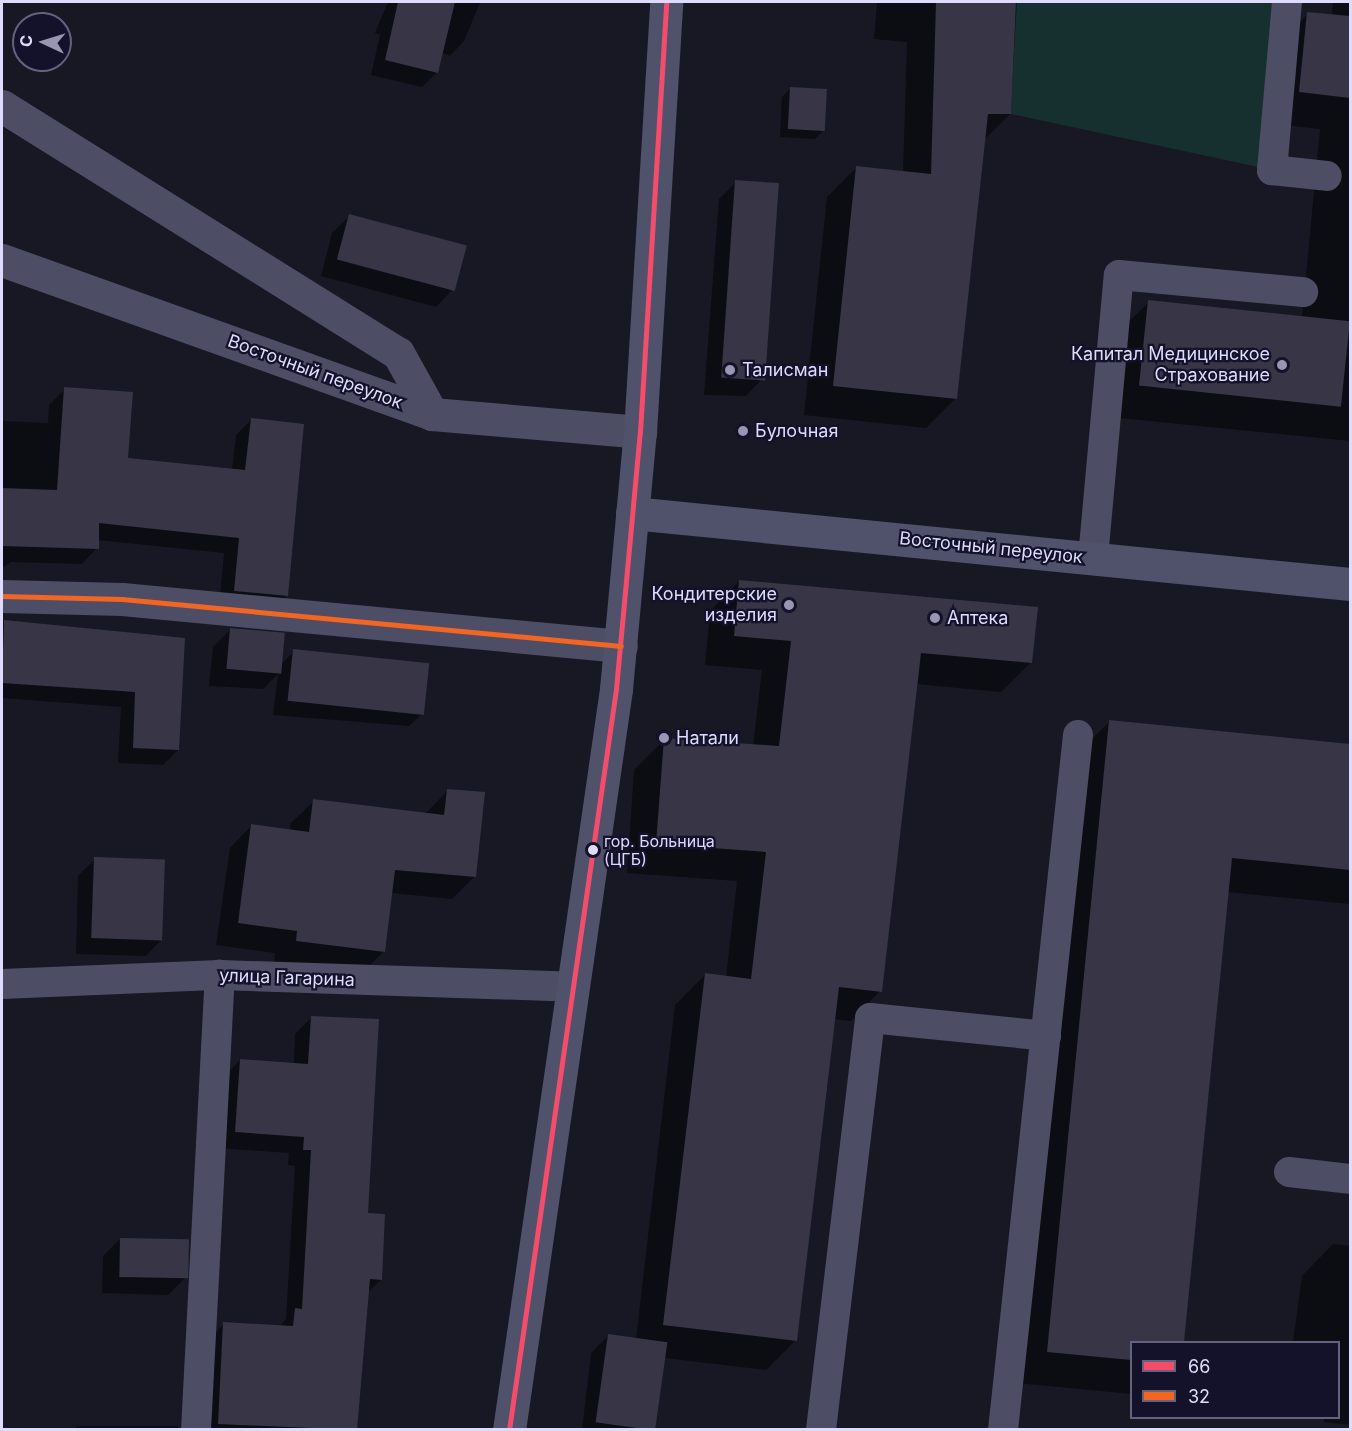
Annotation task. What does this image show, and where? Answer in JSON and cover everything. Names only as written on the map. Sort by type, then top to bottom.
[{"type":"street","points":[[508,1430],[621,646],[640,432],[666,2]]},
{"type":"street","points":[[2,106],[398,353],[432,414]]},
{"type":"street","name":"Восточный переулок","points":[[2,260],[432,414],[640,432]]},
{"type":"street","name":"Восточный переулок","points":[[632,513],[1350,584]]},
{"type":"street","points":[[2,596],[122,599],[621,646]]},
{"type":"lane","points":[[1287,2],[1272,170],[1327,176]]},
{"type":"lane","points":[[1093,558],[1119,275],[1303,292]]},
{"type":"lane","points":[[1003,1430],[1078,735]]},
{"type":"lane","points":[[196,1430],[220,975]]},
{"type":"lane","name":"улица Гагарина","points":[[2,984],[220,975],[573,987]]},
{"type":"lane","points":[[821,1430],[870,1018],[1046,1036]]},
{"type":"lane","points":[[1289,1172],[1350,1179]]},
{"type":"green space","points":[[1016,2],[1287,2],[1272,170],[1011,114]]},
{"type":"building","points":[[398,2],[455,2],[438,73],[385,60]]},
{"type":"building","points":[[936,2],[1016,2],[1011,114],[988,114],[957,399],[833,386],[856,166],[931,174]]},
{"type":"building","points":[[1307,12],[1350,16],[1350,98],[1299,92]]},
{"type":"building","points":[[790,87],[827,89],[825,131],[788,129]]},
{"type":"building","points":[[735,180],[779,183],[765,381],[721,378]]},
{"type":"building","points":[[349,214],[467,246],[455,291],[337,259]]},
{"type":"building","points":[[1148,300],[1350,321],[1341,407],[1139,386]]},
{"type":"building","points":[[64,387],[133,392],[128,458],[245,470],[251,418],[304,424],[288,596],[234,591],[239,538],[99,523],[99,549],[2,546],[2,488],[57,490]]},
{"type":"building","points":[[739,580],[1038,607],[1032,663],[921,653],[882,992],[839,987],[797,1341],[663,1325],[705,973],[751,979],[766,852],[656,844],[664,738],[779,746],[791,641],[734,636]]},
{"type":"building","points":[[4,620],[185,638],[179,750],[133,748],[135,692],[2,683]]},
{"type":"building","points":[[230,628],[285,633],[281,674],[226,669]]},
{"type":"building","points":[[293,649],[429,663],[424,715],[288,701]]},
{"type":"building","points":[[1109,720],[1350,744],[1350,870],[1232,858],[1184,1341],[1130,1341],[1130,1360],[1047,1352]]},
{"type":"building","points":[[447,789],[485,792],[476,877],[395,870],[385,952],[296,941],[297,931],[238,923],[251,824],[309,832],[313,799],[444,815]]},
{"type":"building","points":[[94,857],[165,859],[162,940],[91,938]]},
{"type":"building","points":[[311,1016],[379,1019],[368,1213],[385,1214],[382,1280],[370,1279],[357,1430],[218,1424],[223,1322],[293,1326],[295,1308],[302,1309],[311,1150],[303,1150],[304,1137],[235,1132],[240,1059],[308,1064]]},
{"type":"building","points":[[120,1238],[189,1239],[188,1278],[119,1277]]},
{"type":"building","points":[[608,1334],[667,1342],[655,1430],[596,1422]]},
{"type":"transit line","name":"66","points":[[509,1430],[616,689],[640,432],[666,2]]},
{"type":"transit line","name":"32","points":[[2,596],[122,599],[621,646]]},
{"type":"place","name":"Капитал Медицинское Страхование","points":[[1282,365]]},
{"type":"place","name":"Талисман","points":[[730,370]]},
{"type":"place","name":"Булочная","points":[[743,431]]},
{"type":"place","name":"Кондитерские изделия","points":[[789,605]]},
{"type":"place","name":"Аптека","points":[[935,618]]},
{"type":"place","name":"Натали","points":[[664,738]]},
{"type":"place","name":"гор. Больница (ЦГБ)","points":[[593,850]]}]
